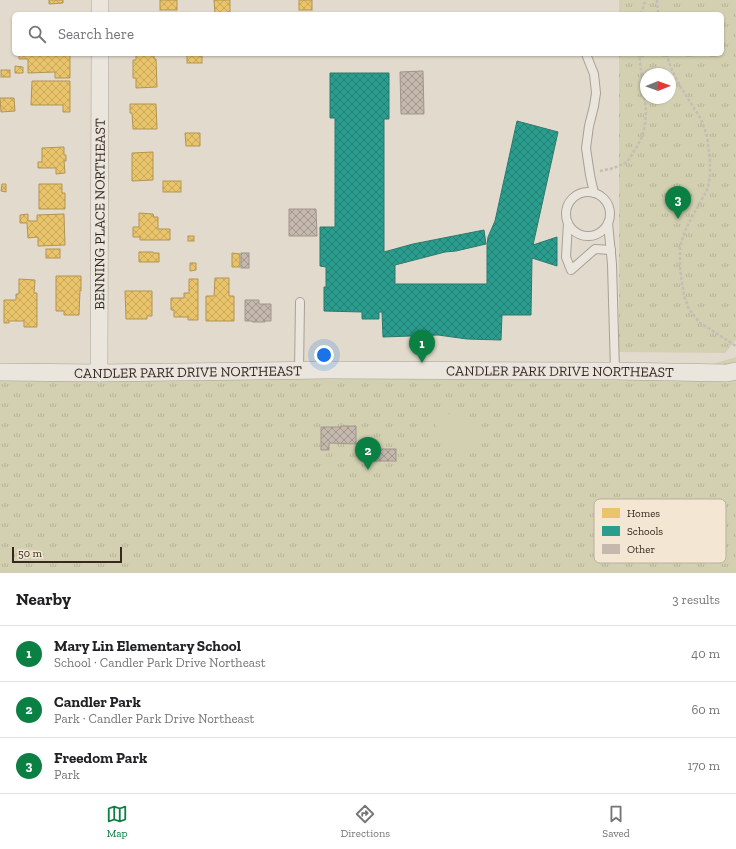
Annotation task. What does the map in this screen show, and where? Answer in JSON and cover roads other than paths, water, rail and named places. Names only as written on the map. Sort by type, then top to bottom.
[{"type":"street","points":[[100,0],[100,12]]},
{"type":"street","name":"BENNING PLACE NORTHEAST","points":[[99,373],[100,56]]},
{"type":"street","name":"CANDLER PARK DRIVE NORTHEAST","points":[[0,372],[99,373],[328,370],[731,373],[736,371]]},
{"type":"lane","points":[[587,56],[594,74],[596,93],[586,148],[594,193]]},
{"type":"lane","points":[[611,250],[595,249],[571,270],[566,257],[568,224],[566,213],[568,205],[573,198],[580,193],[589,192],[597,194],[604,199],[609,206],[610,215],[608,223],[611,250],[612,264],[615,371]]},
{"type":"lane","points":[[568,224],[579,234],[587,236],[596,235],[603,230],[608,223]]},
{"type":"lane","points":[[299,371],[300,302]]},
{"type":"place","name":"Freedom Park","points":[[678,219]]},
{"type":"place","name":"Mary Lin Elementary School","points":[[422,363]]},
{"type":"place","name":"Candler Park","points":[[368,470]]}]
